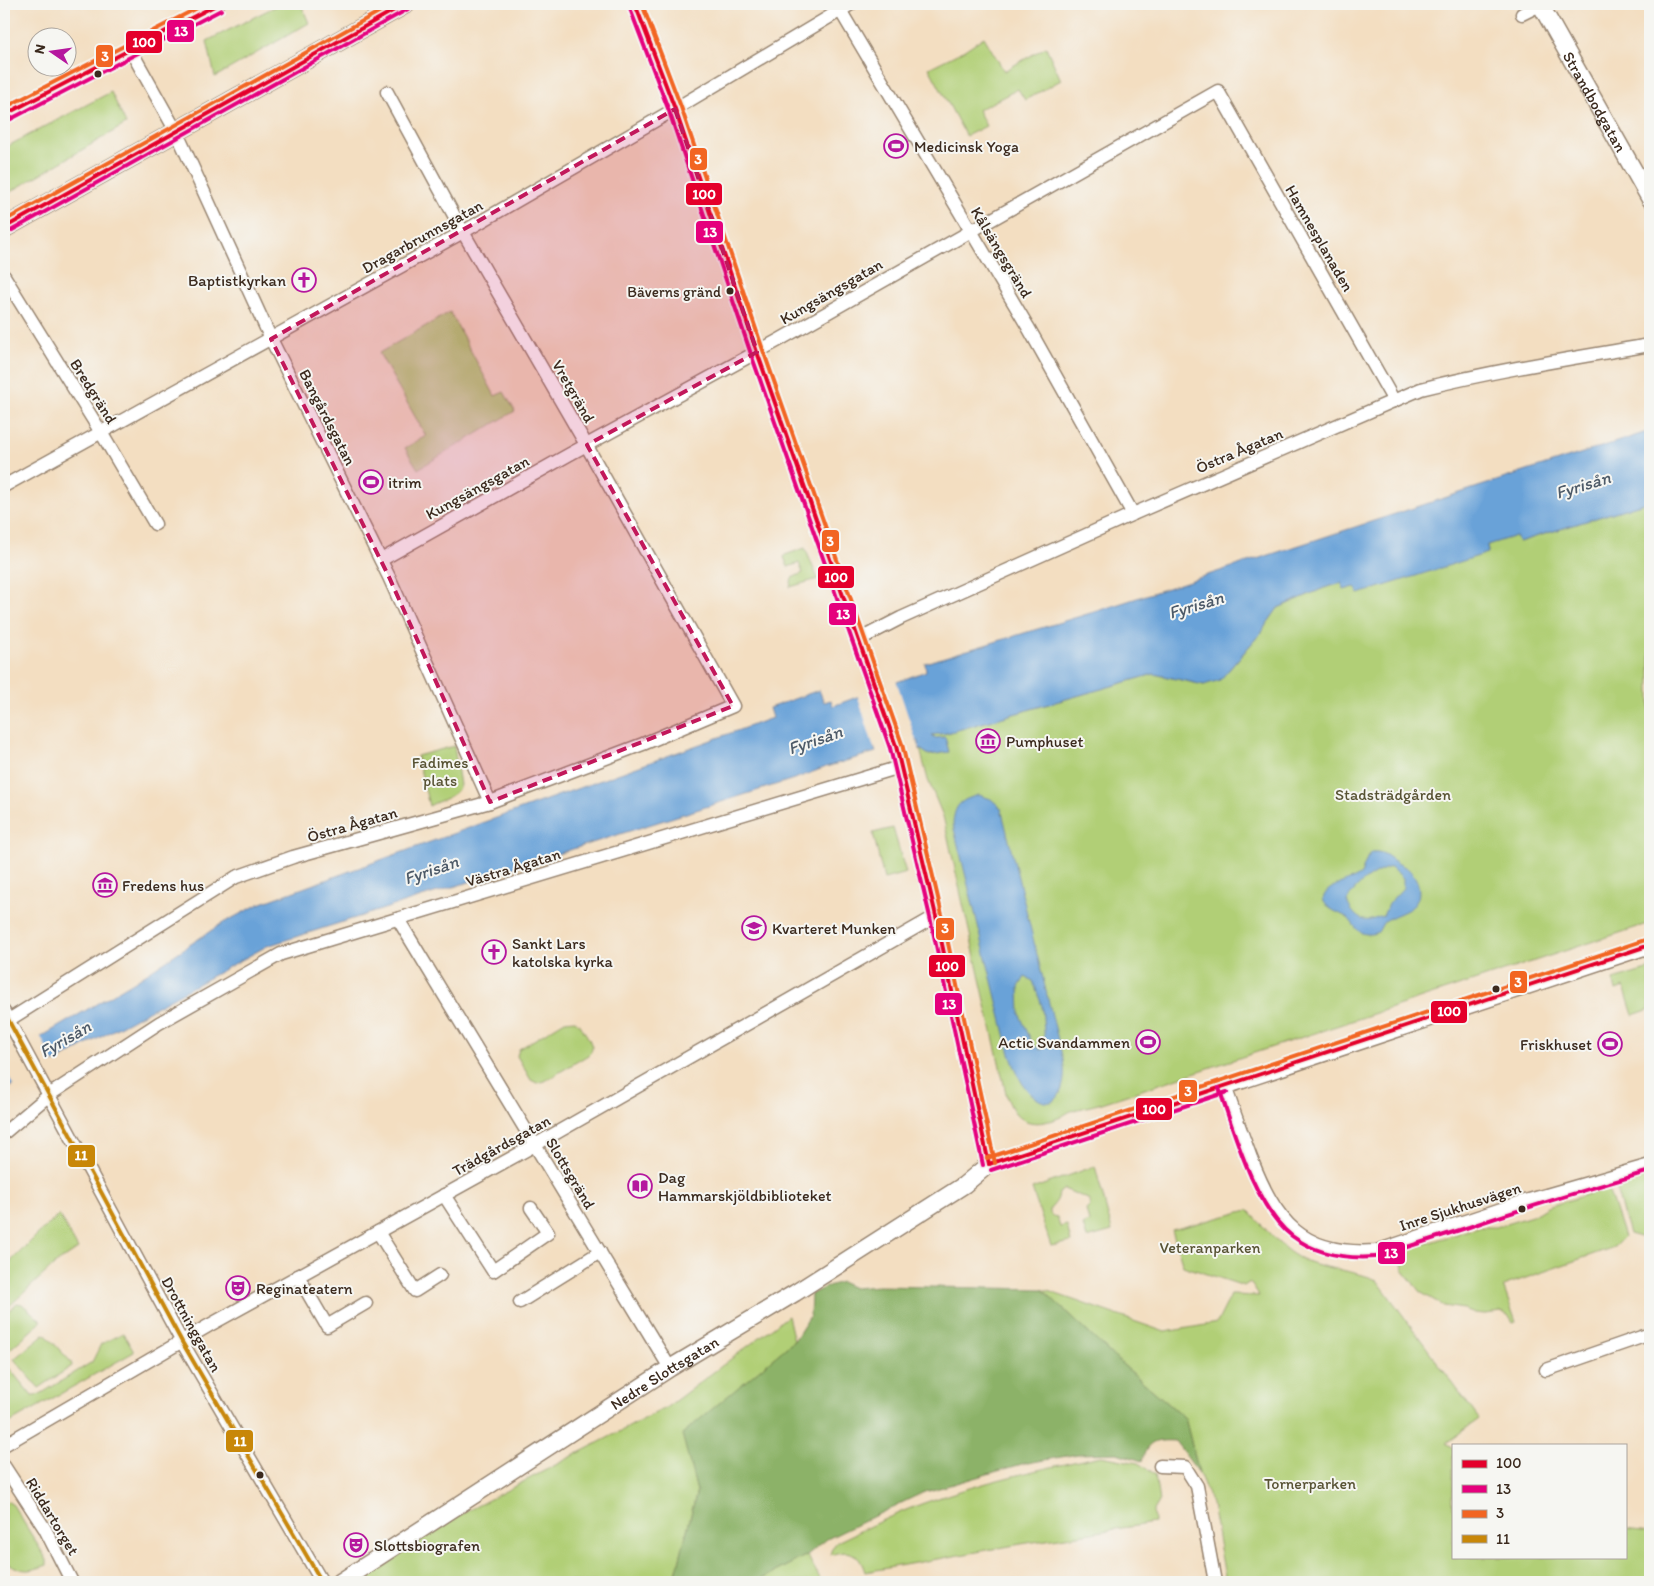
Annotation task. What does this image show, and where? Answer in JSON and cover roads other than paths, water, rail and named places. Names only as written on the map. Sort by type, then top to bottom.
[{"type":"main road","points":[[4,228],[405,4]]},
{"type":"street","points":[[4,115],[218,4]]},
{"type":"street","points":[[636,4],[675,109],[757,352],[896,746],[936,916],[989,1164],[1647,948]]},
{"type":"street","points":[[1522,14],[1541,4]]},
{"type":"street","name":"Strandbodgatan","points":[[1541,4],[1650,199]]},
{"type":"street","name":"Dragarbrunnsgatan","points":[[4,486],[102,434],[463,232],[846,7]]},
{"type":"street","name":"Kålsängsgränd","points":[[846,7],[970,230],[1028,327],[1133,514]]},
{"type":"street","name":"Bangårdsgatan","points":[[130,49],[177,133],[271,339],[381,560],[490,802]]},
{"type":"street","name":"Kungsängsgatan","points":[[381,560],[757,352],[1218,91]]},
{"type":"street","name":"Hamnesplanaden","points":[[1218,91],[1394,401]]},
{"type":"street","name":"Vretgränd","points":[[387,92],[463,232],[587,445],[733,706]]},
{"type":"street","name":"Bredgränd","points":[[4,276],[102,434],[155,524]]},
{"type":"street","name":"Östra Ågatan","points":[[858,637],[874,633],[901,618],[1133,514],[1421,389],[1570,358],[1650,345]]},
{"type":"street","name":"Östra Ågatan","points":[[5,1018],[236,877],[293,857],[490,802],[643,744],[733,706]]},
{"type":"street","name":"Västra Ågatan","points":[[4,1133],[49,1095],[159,1024],[281,954],[900,767]]},
{"type":"street","name":"Trädgårdsgatan","points":[[4,1445],[298,1276],[535,1145],[936,916]]},
{"type":"street","name":"Slottsgränd","points":[[398,918],[670,1368]]},
{"type":"street","name":"Drottninggatan","points":[[5,1018],[21,1043],[182,1342],[322,1582]]},
{"type":"street","name":"Inre Sjukhusvägen","points":[[1225,1086],[1262,1188],[1272,1205],[1284,1220],[1302,1237],[1335,1250],[1355,1253],[1376,1252],[1522,1202],[1650,1165]]},
{"type":"street","name":"Nedre Slottsgatan","points":[[340,1582],[670,1368],[964,1185],[989,1164]]},
{"type":"street","points":[[444,1195],[493,1271],[548,1233],[531,1208]]},
{"type":"street","points":[[378,1232],[415,1291],[440,1275]]},
{"type":"street","points":[[520,1302],[600,1252]]},
{"type":"street","points":[[298,1276],[327,1326],[366,1303]]},
{"type":"street","points":[[1546,1370],[1650,1334]]},
{"type":"street","name":"Riddartorget","points":[[4,1466],[45,1529],[72,1582]]},
{"type":"street","points":[[1160,1466],[1185,1467],[1197,1486],[1215,1582]]},
{"type":"water","name":"Fyrisån","points":[[1650,431],[1650,501],[1519,542],[1516,536],[1487,545],[1488,553],[1359,594],[1355,587],[1344,590],[1342,583],[1324,588],[1278,608],[1259,635],[1220,680],[1204,685],[1154,674],[947,733],[932,735],[933,738],[945,737],[949,752],[929,755],[920,749],[918,741],[874,747],[876,752],[797,778],[267,946],[4,1090],[4,1059],[135,981],[221,924],[259,904],[772,718],[769,708],[819,690],[824,702],[831,700],[833,706],[926,671],[925,663],[1094,612]]},
{"type":"water","points":[[979,795],[991,799],[1001,808],[1063,1060],[1064,1079],[1062,1089],[1054,1101],[1043,1102],[1030,1093],[1018,1075],[1010,1054],[953,825],[959,804]],"holes":[[[1025,977],[1033,981],[1042,1006],[1045,1044],[1041,1050],[1033,1045],[1020,1015],[1019,987]]]},
{"type":"water","points":[[1372,852],[1385,854],[1412,873],[1419,889],[1419,895],[1414,905],[1387,920],[1378,932],[1372,934],[1360,932],[1348,918],[1327,906],[1323,899],[1325,894],[1334,886],[1361,874],[1367,858]],"holes":[[[1391,867],[1403,878],[1403,888],[1388,904],[1383,916],[1371,920],[1363,920],[1350,908],[1347,901],[1350,895],[1372,876]]]},
{"type":"place","name":"Medicinsk Yoga","points":[[896,146]]},
{"type":"place","name":"Baptistkyrkan","points":[[304,280]]},
{"type":"place","name":"Bäverns gränd","points":[[730,291]]},
{"type":"place","name":"itrim","points":[[371,482]]},
{"type":"place","name":"Pumphuset","points":[[988,741]]},
{"type":"place","name":"Fredens hus","points":[[105,885]]},
{"type":"place","name":"Kvarteret Munken","points":[[754,928]]},
{"type":"place","name":"Sankt Lars katolska kyrka","points":[[494,952]]},
{"type":"place","name":"Actic Svandammen","points":[[1148,1042]]},
{"type":"place","name":"Friskhuset","points":[[1610,1044]]},
{"type":"place","name":"Dag Hammarskjöldbiblioteket","points":[[640,1186]]},
{"type":"place","name":"Reginateatern","points":[[238,1288]]},
{"type":"place","name":"Slottsbiografen","points":[[356,1545]]},
{"type":"park label","name":"Fadimes plats","points":[[440,771]]},
{"type":"park label","name":"Stadsträdgården","points":[[1393,794]]},
{"type":"park label","name":"Veteranparken","points":[[1210,1247]]},
{"type":"park label","name":"Tornerparken","points":[[1310,1483]]}]
